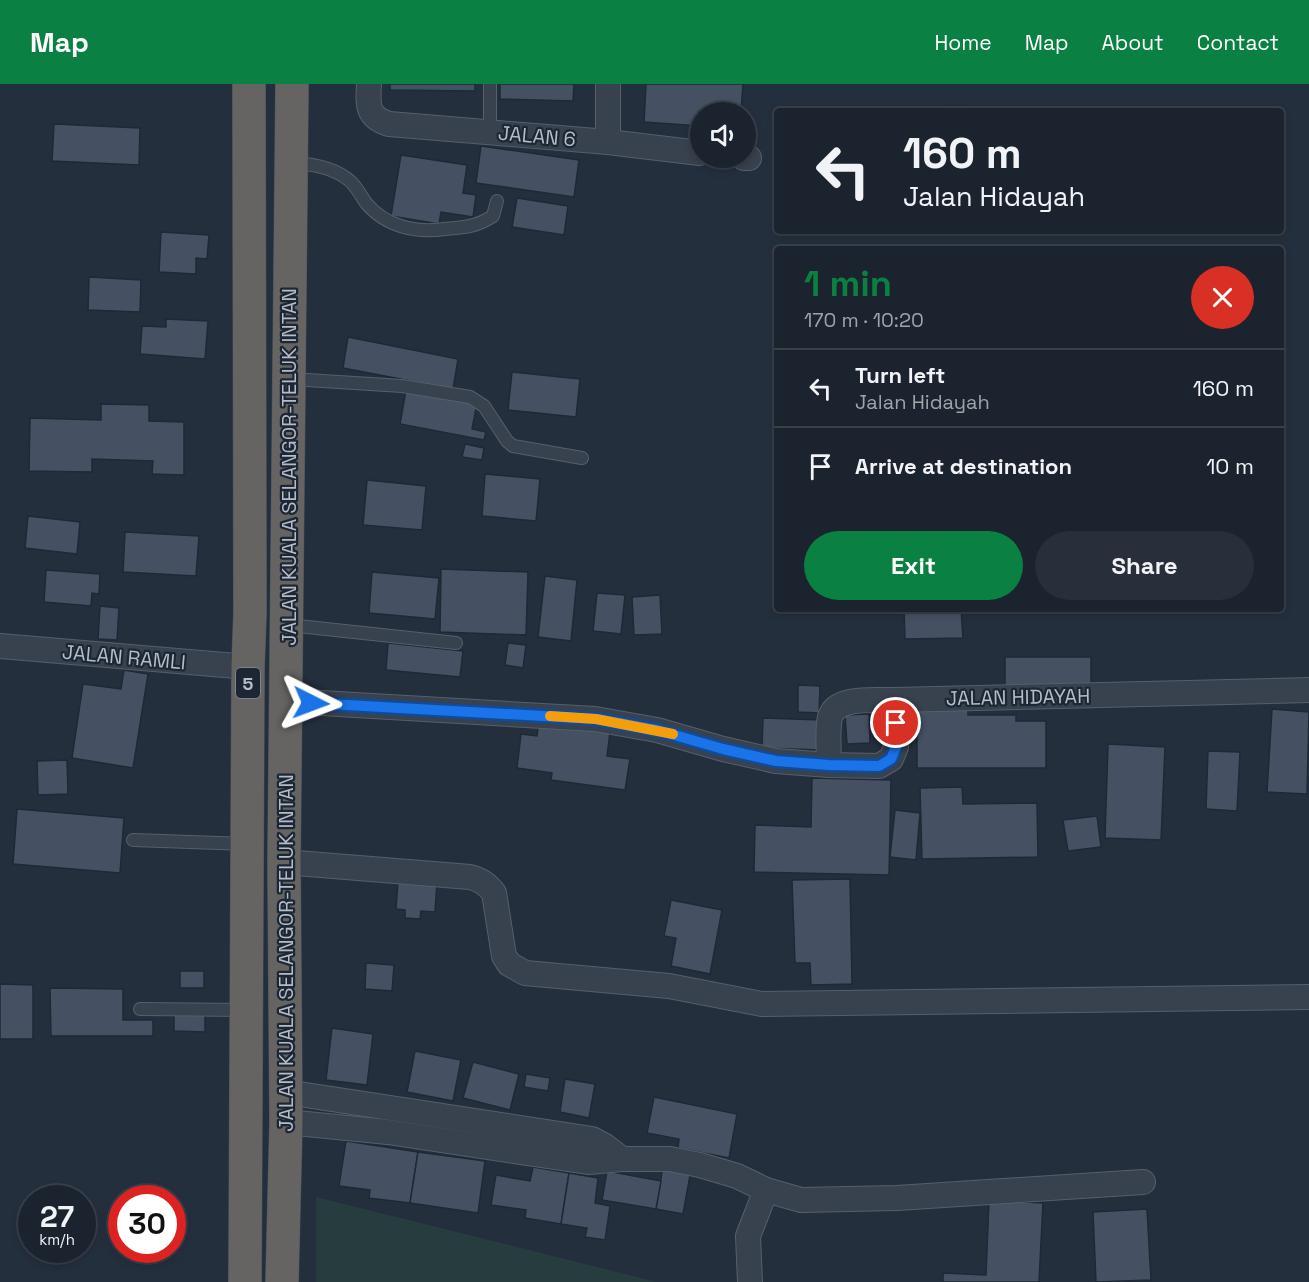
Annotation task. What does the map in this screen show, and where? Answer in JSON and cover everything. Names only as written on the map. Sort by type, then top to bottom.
[{"type":"highway","name":"JALAN KUALA SELANGOR-TELUK INTAN","points":[[245,1282],[250,612],[249,84]]},
{"type":"highway","name":"JALAN KUALA SELANGOR-TELUK INTAN","points":[[282,1282],[286,1107],[284,862],[292,84]]},
{"type":"street","name":"JALAN 6","points":[[369,84],[368,105],[374,117],[388,124],[608,142],[690,152]]},
{"type":"street","points":[[608,84],[608,142]]},
{"type":"street","name":"JALAN RAMLI","points":[[0,646],[248,667]]},
{"type":"street","name":"JALAN HIDAYAH","points":[[895,700],[1309,690]]},
{"type":"street","points":[[287,702],[596,719],[657,730],[776,761],[829,765],[879,766],[891,759],[896,747],[895,700],[846,701],[837,707],[830,717],[829,765]]},
{"type":"street","points":[[284,862],[470,877],[480,880],[494,893],[504,956],[517,970],[525,973],[669,986],[762,1004],[1309,997]]},
{"type":"street","points":[[286,1107],[592,1139],[622,1159],[670,1159],[700,1165],[737,1176],[766,1190],[801,1200],[897,1198],[1143,1182]]},
{"type":"street","points":[[750,1282],[748,1236],[766,1190]]},
{"type":"lane","points":[[490,84],[490,132]]},
{"type":"lane","points":[[291,163],[314,164],[350,180],[368,205],[382,217],[406,229],[428,231],[479,225],[493,216],[497,201]]},
{"type":"lane","points":[[290,378],[402,386],[470,397],[484,406],[507,441],[513,446],[582,458]]},
{"type":"lane","points":[[287,624],[456,643]]},
{"type":"lane","points":[[134,840],[248,844]]},
{"type":"lane","points":[[140,1009],[247,1010]]},
{"type":"green space","points":[[316,1197],[657,1282],[316,1282]]},
{"type":"building","points":[[390,84],[475,84],[475,91],[390,90]]},
{"type":"building","points":[[500,84],[574,84],[573,101],[500,99]]},
{"type":"building","points":[[646,84],[743,84],[742,102],[690,102],[690,125],[644,122]]},
{"type":"building","points":[[965,106],[965,108],[916,108]]},
{"type":"building","points":[[54,124],[140,128],[139,165],[52,161]]},
{"type":"building","points":[[481,146],[579,160],[574,197],[476,183]]},
{"type":"building","points":[[401,155],[467,165],[463,193],[476,195],[473,217],[441,212],[439,224],[391,216]]},
{"type":"building","points":[[517,198],[568,206],[564,235],[512,227]]},
{"type":"building","points":[[161,232],[209,235],[207,259],[196,258],[196,274],[159,272]]},
{"type":"building","points":[[89,277],[141,280],[140,312],[88,310]]},
{"type":"building","points":[[166,319],[208,321],[205,359],[140,354],[142,326],[166,327]]},
{"type":"building","points":[[348,337],[458,359],[453,389],[343,368]]},
{"type":"building","points":[[512,372],[580,379],[576,417],[508,410]]},
{"type":"building","points":[[406,390],[477,404],[472,429],[486,432],[484,440],[400,424]]},
{"type":"building","points":[[101,404],[149,405],[149,421],[184,422],[184,475],[152,474],[153,461],[92,459],[92,472],[29,471],[30,418],[101,420]]},
{"type":"building","points":[[465,444],[484,448],[482,460],[462,457]]},
{"type":"building","points":[[485,474],[540,479],[536,521],[482,516]]},
{"type":"building","points":[[367,480],[426,486],[422,530],[363,525]]},
{"type":"building","points":[[28,516],[80,522],[77,554],[25,548]]},
{"type":"building","points":[[125,532],[199,536],[196,576],[123,572]]},
{"type":"building","points":[[441,569],[528,572],[526,635],[440,632]]},
{"type":"building","points":[[46,570],[100,574],[99,594],[92,593],[91,606],[44,602]]},
{"type":"building","points":[[372,572],[439,578],[435,619],[369,613]]},
{"type":"building","points":[[545,576],[577,580],[571,641],[538,637]]},
{"type":"building","points":[[597,593],[625,595],[621,634],[593,631]]},
{"type":"building","points":[[660,595],[662,634],[634,635],[632,597]]},
{"type":"building","points":[[100,606],[119,608],[117,640],[98,639]]},
{"type":"building","points":[[904,612],[961,612],[963,638],[905,639]]},
{"type":"building","points":[[388,643],[463,651],[460,677],[386,670]]},
{"type":"building","points":[[508,643],[526,645],[523,668],[505,665]]},
{"type":"building","points":[[1005,657],[1091,657],[1091,687],[1005,687]]},
{"type":"building","points":[[124,670],[148,674],[133,768],[72,758],[83,684],[121,689]]},
{"type":"building","points":[[798,685],[820,686],[819,713],[798,712]]},
{"type":"building","points":[[917,705],[968,705],[968,715],[1016,715],[1016,721],[1046,721],[1046,768],[917,768]]},
{"type":"building","points":[[1272,709],[1309,712],[1307,794],[1267,792]]},
{"type":"building","points":[[869,714],[870,743],[847,744],[845,715]]},
{"type":"building","points":[[763,718],[821,720],[820,750],[762,748]]},
{"type":"building","points":[[539,721],[610,732],[607,756],[630,759],[625,790],[551,780],[552,773],[517,768],[521,734],[537,736]]},
{"type":"building","points":[[1108,744],[1165,747],[1161,840],[1105,838]]},
{"type":"building","points":[[1208,751],[1240,752],[1237,811],[1206,809]]},
{"type":"building","points":[[67,760],[68,794],[38,795],[37,761]]},
{"type":"building","points":[[812,778],[891,780],[889,875],[754,872],[755,825],[811,827]]},
{"type":"building","points":[[962,787],[963,804],[1037,803],[1038,857],[922,859],[920,788]]},
{"type":"building","points":[[17,809],[124,818],[120,873],[13,864]]},
{"type":"building","points":[[895,810],[920,813],[916,860],[890,857]]},
{"type":"building","points":[[1097,816],[1101,847],[1068,851],[1063,820]]},
{"type":"building","points":[[850,879],[852,984],[811,985],[810,963],[795,963],[792,880]]},
{"type":"building","points":[[398,880],[437,882],[435,912],[421,911],[420,919],[405,918],[405,910],[396,909]]},
{"type":"building","points":[[671,900],[722,910],[710,974],[671,966],[676,938],[664,936]]},
{"type":"building","points":[[366,963],[394,965],[392,991],[365,989]]},
{"type":"building","points":[[180,971],[204,971],[204,988],[180,988]]},
{"type":"building","points":[[0,984],[33,985],[33,1039],[0,1039]]},
{"type":"building","points":[[50,988],[123,989],[123,1020],[153,1020],[153,1036],[51,1036]]},
{"type":"building","points":[[174,1014],[205,1014],[205,1032],[174,1031]]},
{"type":"building","points":[[332,1028],[373,1034],[367,1085],[326,1080]]},
{"type":"building","points":[[415,1051],[461,1060],[453,1101],[407,1092]]},
{"type":"building","points":[[473,1062],[519,1074],[510,1110],[463,1098]]},
{"type":"building","points":[[526,1074],[550,1078],[548,1091],[524,1087]]},
{"type":"building","points":[[565,1079],[595,1084],[589,1118],[560,1112]]},
{"type":"building","points":[[654,1097],[737,1114],[729,1158],[678,1148],[679,1139],[647,1133]]},
{"type":"building","points":[[346,1141],[418,1152],[410,1203],[369,1198],[370,1190],[339,1186]]},
{"type":"building","points":[[418,1152],[485,1161],[478,1213],[410,1203]]},
{"type":"building","points":[[663,1166],[691,1170],[683,1214],[656,1209]]},
{"type":"building","points":[[533,1167],[569,1173],[561,1224],[525,1218],[526,1210],[491,1205],[496,1175],[530,1181]]},
{"type":"building","points":[[607,1171],[661,1181],[656,1209],[602,1200]]},
{"type":"building","points":[[569,1173],[598,1178],[595,1203],[610,1206],[605,1240],[585,1237],[587,1228],[561,1224]]},
{"type":"building","points":[[989,1200],[1043,1203],[1039,1282],[943,1282],[943,1273],[986,1275]]},
{"type":"building","points":[[1147,1209],[1151,1280],[1096,1282],[1093,1212]]},
{"type":"slow traffic","points":[[550,716],[596,719],[673,734]]},
{"type":"route","points":[[311,703],[596,719],[657,730],[776,761],[829,765],[879,766],[891,759],[896,747],[896,723]]}]
